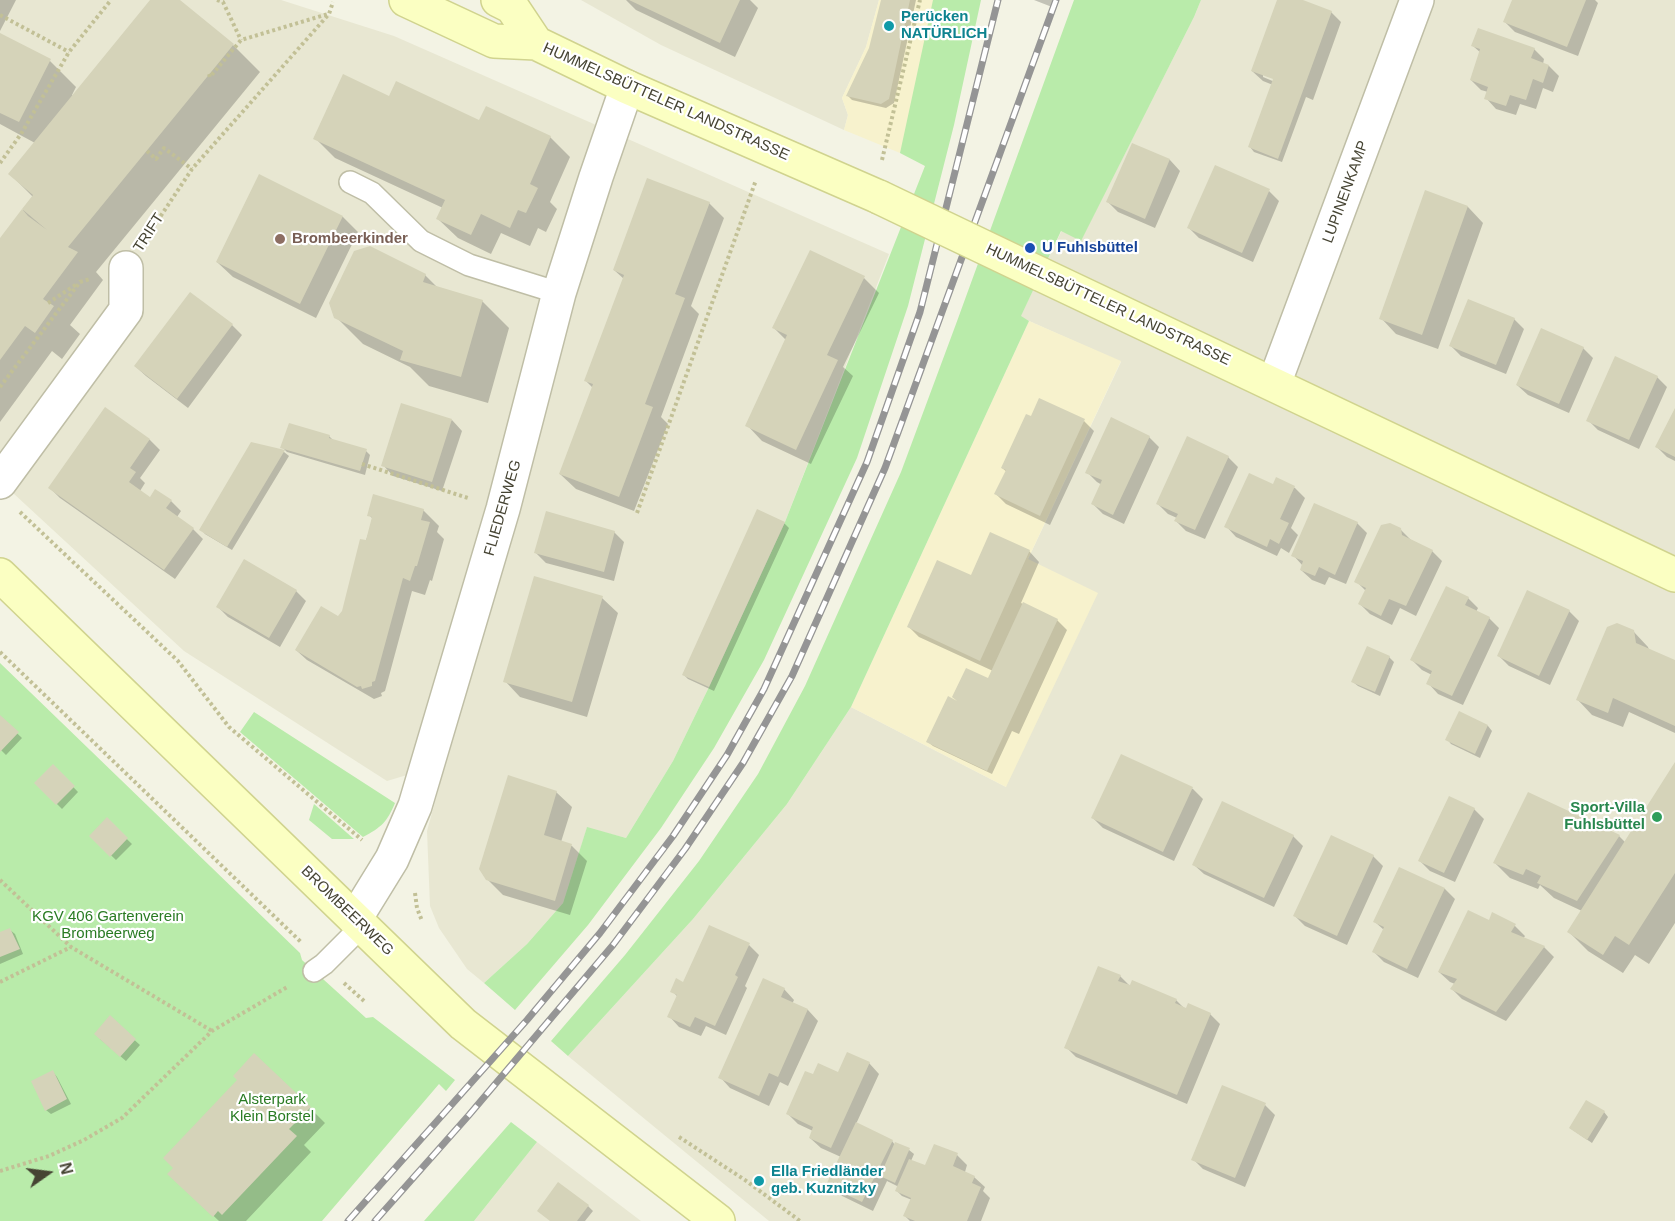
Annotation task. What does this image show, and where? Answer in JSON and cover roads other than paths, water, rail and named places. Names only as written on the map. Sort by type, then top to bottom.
[{"type":"main road","name":"HUMMELSBÜTTELER LANDSTRASSE","points":[[406,0],[494,41],[536,44],[627,87],[873,195],[1675,575]]},
{"type":"main road","name":"HUMMELSBÜTTELER LANDSTRASSE","points":[[498,0],[512,7],[536,44]]},
{"type":"main road","name":"BROMBEERWEG","points":[[0,575],[463,1023],[718,1221]]},
{"type":"street","name":"LUPINENKAMP","points":[[1274,384],[1417,0]]},
{"type":"street","name":"FLIEDERWEG","points":[[358,922],[392,859],[415,806],[504,509],[559,293],[627,87]]},
{"type":"street","name":"TRIFT","points":[[8,495],[126,310],[126,268]]},
{"type":"lane","points":[[350,182],[372,193],[421,241],[469,265],[559,293]]},
{"type":"lane","points":[[319,968],[358,922]]},
{"type":"railway","points":[[348,1221],[527,1020],[600,933],[673,836],[727,755],[764,689],[867,462],[920,312],[998,0]]},
{"type":"railway","points":[[375,1221],[469,1115],[613,945],[685,849],[743,763],[792,676],[885,468],[1056,0]]},
{"type":"place","name":"Perücken NATÜRLICH","points":[[889,26]]},
{"type":"place","name":"Brombeerkinder","points":[[280,239]]},
{"type":"place","name":"U Fuhlsbüttel","points":[[1030,248]]},
{"type":"place","name":"Sport-Villa Fuhlsbüttel","points":[[1657,817]]},
{"type":"place","name":"Ella Friedländer geb. Kuznitzky","points":[[759,1181]]},
{"type":"park label","name":"KGV 406 Gartenverein Brombeerweg","points":[[108,926]]},
{"type":"park label","name":"Alsterpark Klein Borstel","points":[[272,1108]]}]
